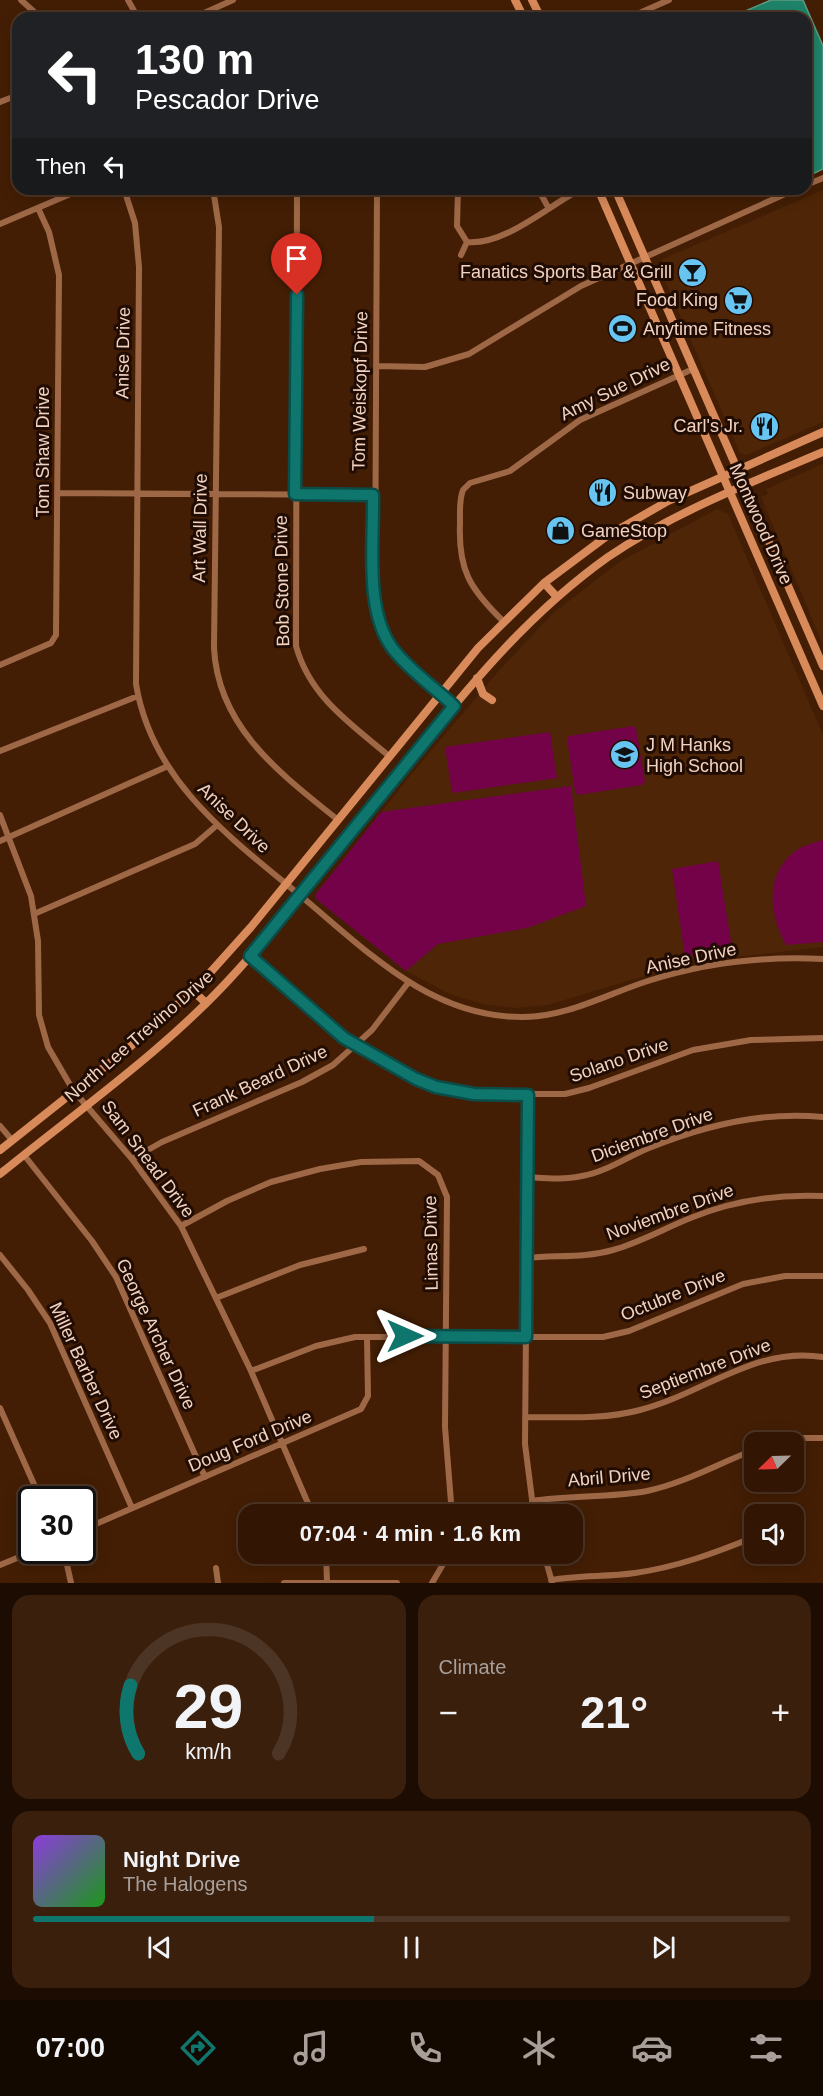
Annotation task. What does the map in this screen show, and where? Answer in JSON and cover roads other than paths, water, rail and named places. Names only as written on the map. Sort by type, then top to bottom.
[{"type":"main road","name":"Montwood Drive","points":[[601,195],[823,706]]},
{"type":"main road","name":"Montwood Drive","points":[[618,195],[823,666]]},
{"type":"main road","name":"North Lee Trevino Drive","points":[[0,1150],[131,1046],[192,990],[235,946],[389,756],[503,621],[544,583],[579,555],[668,501],[823,432]]},
{"type":"main road","name":"North Lee Trevino Drive","points":[[0,1174],[206,1003],[301,896],[507,643],[557,597],[634,541],[729,492],[823,452]]},
{"type":"main road","points":[[544,583],[557,597]]},
{"type":"main road","points":[[797,647],[812,640]]},
{"type":"main road","points":[[477,678],[483,694],[492,700]]},
{"type":"main road","points":[[192,990],[206,1003]]},
{"type":"street","points":[[21,0],[34,12]]},
{"type":"street","points":[[204,12],[220,3],[233,0]]},
{"type":"street","points":[[642,12],[669,0]]},
{"type":"street","points":[[0,224],[68,195]]},
{"type":"street","name":"Anise Drive","points":[[126,195],[135,223],[138,246],[135,662],[138,696],[168,766],[216,826],[408,983],[441,1000],[472,1011],[523,1017],[572,1009],[652,980],[691,970],[756,960],[823,959]]},
{"type":"street","name":"Art Wall Drive","points":[[214,195],[219,227],[214,648],[222,689],[245,733],[273,767],[338,820]]},
{"type":"street","name":"Bob Stone Drive","points":[[297,195],[294,634],[300,660],[314,686],[331,708],[389,756]]},
{"type":"street","name":"Tom Weiskopf Drive","points":[[377,195],[374,592],[381,628],[404,662],[454,706]]},
{"type":"street","points":[[458,195],[457,226],[468,242]]},
{"type":"street","points":[[541,195],[548,207]]},
{"type":"street","points":[[468,242],[498,239],[570,195]]},
{"type":"street","points":[[376,366],[425,367],[470,354],[561,297],[630,262],[782,195]]},
{"type":"street","name":"Tom Shaw Drive","points":[[0,665],[39,649],[55,639],[59,274],[49,232],[38,208]]},
{"type":"street","points":[[462,255],[468,242]]},
{"type":"street","name":"Amy Sue Drive","points":[[503,621],[474,590],[465,573],[459,544],[463,490],[470,483],[510,471],[580,420],[693,369]]},
{"type":"street","points":[[58,493],[373,495]]},
{"type":"street","points":[[0,752],[138,696]]},
{"type":"street","points":[[0,841],[168,766]]},
{"type":"street","name":"Sam Snead Drive","points":[[0,815],[22,868],[34,914],[38,958],[37,996],[42,1033],[54,1061],[74,1090],[132,1159],[181,1226],[251,1371],[308,1504]]},
{"type":"street","points":[[34,914],[195,844],[216,826]]},
{"type":"street","name":"Solano Drive","points":[[250,956],[322,1021],[357,1045],[416,1079],[436,1087],[474,1094],[528,1095],[576,1092],[666,1058],[719,1045],[776,1038],[823,1038]]},
{"type":"street","name":"Frank Beard Drive","points":[[132,1159],[162,1142],[320,1073],[357,1045],[372,1030],[408,983]]},
{"type":"street","points":[[528,1095],[526,1465],[532,1504]]},
{"type":"street","name":"Diciembre Drive","points":[[527,1177],[569,1178],[587,1175],[679,1137],[723,1124],[769,1118],[823,1117]]},
{"type":"street","points":[[0,1126],[12,1140]]},
{"type":"street","name":"George Archer Drive","points":[[24,1155],[92,1241],[116,1277],[135,1315],[205,1477]]},
{"type":"street","name":"Limas Drive","points":[[181,1226],[245,1192],[297,1174],[361,1162],[419,1161],[438,1175],[446,1192],[445,1434],[451,1504]]},
{"type":"street","name":"Noviembre Drive","points":[[527,1258],[584,1256],[615,1250],[692,1217],[738,1202],[782,1196],[823,1196]]},
{"type":"street","points":[[216,1298],[300,1265],[364,1250]]},
{"type":"street","name":"Miller Barber Drive","points":[[0,1255],[28,1290],[50,1323],[132,1508]]},
{"type":"street","name":"Octubre Drive","points":[[251,1371],[316,1346],[367,1337],[616,1335],[743,1284],[785,1276],[823,1276]]},
{"type":"street","name":"Doug Ford Drive","points":[[96,1524],[355,1413],[366,1404],[367,1337]]},
{"type":"street","name":"Septiembre Drive","points":[[526,1417],[621,1415],[664,1402],[761,1360],[790,1354],[823,1357]]},
{"type":"street","points":[[0,1408],[35,1486]]},
{"type":"street","points":[[804,1438],[823,1438]]},
{"type":"street","name":"Abril Drive","points":[[532,1501],[574,1496],[614,1495],[656,1489],[744,1454]]},
{"type":"street","points":[[547,1564],[552,1582],[576,1576],[635,1573],[705,1557],[744,1541]]},
{"type":"street","points":[[0,1565],[18,1558]]},
{"type":"street","points":[[67,1564],[71,1583]]},
{"type":"street","points":[[326,1564],[327,1582]]},
{"type":"street","points":[[432,1583],[443,1564]]},
{"type":"street","points":[[216,1568],[218,1583]]},
{"type":"street","points":[[284,1583],[397,1583]]},
{"type":"water","points":[[771,0],[803,0],[808,12],[743,12]]},
{"type":"water","points":[[812,21],[823,46],[823,169],[812,174]]},
{"type":"place","name":"Fanatics Sports Bar & Grill","points":[[693,272]]},
{"type":"place","name":"Food King","points":[[739,300]]},
{"type":"place","name":"Anytime Fitness","points":[[622,329]]},
{"type":"place","name":"Carl's Jr.","points":[[764,426]]},
{"type":"place","name":"Subway","points":[[602,493]]},
{"type":"place","name":"GameStop","points":[[560,531]]},
{"type":"place","name":"J M Hanks High School","points":[[625,755]]}]
